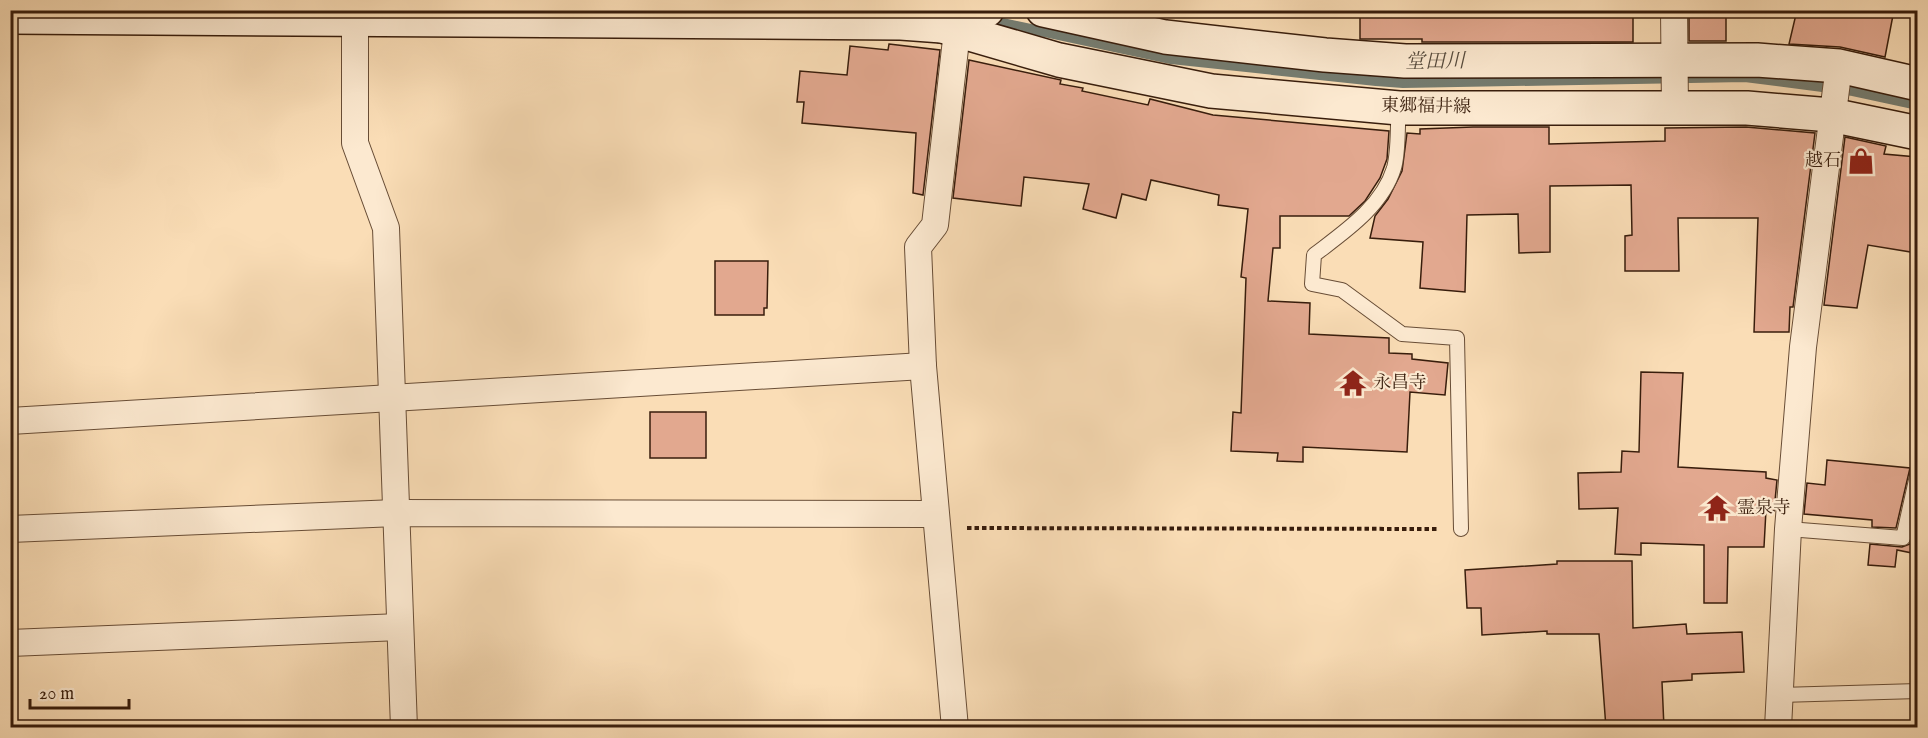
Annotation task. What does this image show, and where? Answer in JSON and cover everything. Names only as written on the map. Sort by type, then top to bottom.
[{"type":"main road","name":"東郷福井線","points":[[949,29],[987,10]]},
{"type":"main road","points":[[1043,10],[1165,37],[1336,56],[1405,61],[1757,60],[1839,66],[1917,84]]},
{"type":"main road","name":"東郷福井線","points":[[10,17],[901,23],[949,29],[1059,60],[1211,90],[1399,108],[1747,108],[1831,115],[1917,133]]},
{"type":"street","points":[[1674,10],[1675,109]]},
{"type":"street","points":[[355,20],[355,142],[386,228],[404,728]]},
{"type":"street","points":[[949,29],[935,225],[918,247],[923,366],[955,728]]},
{"type":"street","points":[[1778,728],[1788,529],[1803,347],[1839,66]]},
{"type":"street","points":[[10,421],[923,366]]},
{"type":"street","points":[[10,529],[396,513],[936,521]]},
{"type":"street","points":[[10,643],[400,627]]},
{"type":"lane","points":[[1399,108],[1394,168],[1377,201],[1350,228],[1314,255],[1312,284],[1342,290],[1402,334],[1457,338],[1461,529]]},
{"type":"lane","points":[[1788,529],[1903,538],[1917,471]]},
{"type":"lane","points":[[1780,695],[1917,691]]},
{"type":"path","points":[[936,521],[1461,529]]},
{"type":"building","points":[[1360,10],[1407,10],[1407,13],[1633,10],[1633,42],[1422,42],[1422,39],[1360,39]]},
{"type":"building","points":[[1689,10],[1726,10],[1726,41],[1689,41]]},
{"type":"building","points":[[1797,10],[1894,10],[1885,57],[1840,47],[1789,44]]},
{"type":"building","points":[[889,44],[940,50],[923,195],[913,193],[916,133],[802,123],[804,102],[797,102],[800,71],[847,75],[850,46],[888,50]]},
{"type":"building","points":[[969,60],[1061,80],[1060,84],[1083,88],[1082,91],[1148,105],[1150,99],[1213,115],[1389,131],[1387,159],[1380,178],[1365,201],[1349,216],[1280,216],[1280,248],[1273,248],[1268,301],[1310,303],[1309,334],[1389,338],[1389,353],[1412,354],[1412,359],[1448,363],[1445,395],[1410,392],[1407,452],[1303,447],[1303,462],[1277,461],[1278,453],[1231,451],[1233,412],[1241,413],[1246,278],[1241,277],[1248,209],[1218,205],[1219,195],[1151,180],[1146,200],[1122,194],[1116,218],[1083,209],[1089,184],[1024,177],[1021,206],[953,198]]},
{"type":"building","points":[[1549,127],[1549,144],[1665,141],[1665,128],[1746,127],[1815,133],[1793,307],[1790,307],[1789,332],[1754,332],[1758,218],[1678,218],[1679,271],[1625,271],[1625,236],[1632,235],[1631,185],[1550,186],[1550,252],[1519,253],[1518,214],[1467,215],[1465,292],[1420,288],[1423,242],[1370,238],[1375,216],[1388,199],[1402,171],[1407,133],[1420,134],[1420,129]]},
{"type":"building","points":[[1845,137],[1886,146],[1884,154],[1917,157],[1917,198],[1913,227],[1917,228],[1917,253],[1868,245],[1857,308],[1824,305]]},
{"type":"building","points":[[715,261],[768,261],[767,308],[764,308],[764,315],[715,315]]},
{"type":"building","points":[[1641,372],[1683,373],[1678,467],[1766,472],[1766,478],[1777,480],[1774,511],[1766,510],[1764,547],[1728,547],[1727,603],[1704,603],[1704,545],[1641,543],[1641,555],[1615,554],[1618,508],[1579,509],[1578,473],[1621,472],[1622,451],[1639,452]]},
{"type":"building","points":[[650,412],[706,412],[706,458],[650,458]]},
{"type":"building","points":[[1827,460],[1910,468],[1896,528],[1872,527],[1872,520],[1804,514],[1807,483],[1825,485]]},
{"type":"building","points":[[1917,514],[1917,554],[1897,550],[1895,567],[1868,565],[1870,544],[1902,547],[1910,544]]},
{"type":"building","points":[[1557,561],[1632,561],[1633,628],[1686,624],[1687,634],[1742,632],[1744,672],[1692,674],[1692,680],[1662,682],[1664,728],[1606,728],[1599,634],[1547,634],[1547,631],[1482,635],[1481,608],[1467,608],[1465,570],[1557,564]]},
{"type":"waterway","name":"堂田川","points":[[984,19],[1171,59],[1376,81],[1403,83],[1745,77],[1853,91],[1918,105]]},
{"type":"place","name":"越石","points":[[1861,161]]},
{"type":"place","name":"永昌寺","points":[[1353,383]]},
{"type":"place","name":"霊泉寺","points":[[1717,508]]}]
